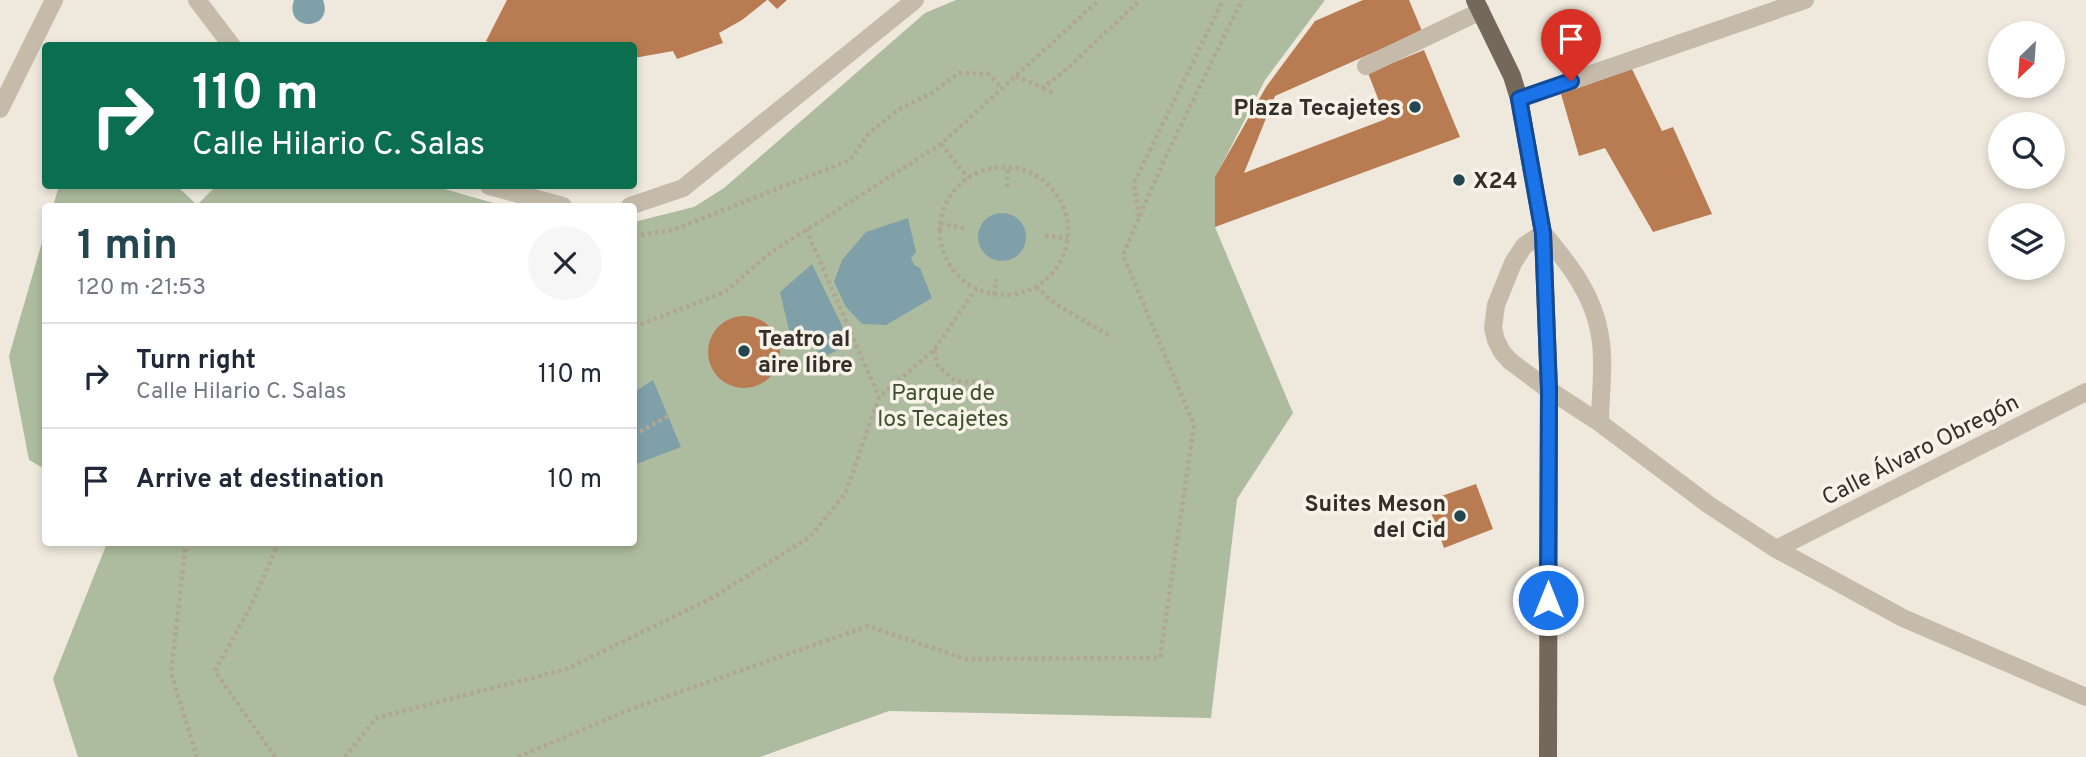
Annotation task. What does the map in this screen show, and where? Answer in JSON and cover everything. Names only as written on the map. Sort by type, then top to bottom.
[{"type":"main road","points":[[1478,5],[1512,76],[1519,99],[1543,233],[1549,390],[1548,757]]},
{"type":"street","points":[[0,109],[54,0]]},
{"type":"street","points":[[197,0],[229,42]]},
{"type":"street","points":[[637,204],[683,188],[915,0]]},
{"type":"street","points":[[1519,99],[1805,0]]},
{"type":"street","points":[[1366,66],[1478,5]]},
{"type":"street","points":[[500,189],[552,203]]},
{"type":"street","points":[[1600,423],[1601,351],[1596,321],[1573,268],[1543,233],[1524,246],[1513,262],[1496,305],[1493,328],[1502,352],[1510,361],[1600,423],[1709,505],[1776,549],[1903,618],[2086,697]]},
{"type":"street","name":"Calle Álvaro Obregón","points":[[1776,549],[2086,392]]},
{"type":"path","points":[[637,326],[725,292],[770,253],[941,144],[1099,0]]},
{"type":"path","points":[[1043,88],[1140,0]]},
{"type":"path","points":[[1140,217],[1134,183],[1223,0]]},
{"type":"path","points":[[518,757],[631,709],[868,626],[965,659],[1160,658],[1194,425],[1123,255],[1165,158],[1242,0]]},
{"type":"path","points":[[637,236],[673,230],[850,160],[869,133],[898,110],[933,92],[959,73],[988,74],[1002,88]]},
{"type":"path","points":[[1016,76],[1053,93]]},
{"type":"path","points":[[941,144],[968,178]]},
{"type":"path","points":[[1007,187],[1008,167]]},
{"type":"path","points":[[1008,167],[1024,171],[1040,178],[1053,190],[1062,204],[1068,238],[1062,258],[1052,274],[1036,287],[1016,295],[995,295],[976,289],[959,278],[948,262],[940,244],[944,206],[954,191],[968,178],[980,172],[1008,167]]},
{"type":"path","points":[[940,224],[965,228]]},
{"type":"path","points":[[806,229],[879,397]]},
{"type":"path","points":[[1045,236],[1068,238]]},
{"type":"path","points":[[995,295],[996,279]]},
{"type":"path","points":[[1036,287],[1057,305],[1112,337]]},
{"type":"path","points":[[345,757],[376,718],[567,669],[712,597],[810,537],[846,492],[879,397],[934,350],[976,289]]},
{"type":"path","points":[[934,350],[938,366],[955,381],[990,382]]},
{"type":"path","points":[[637,434],[668,416]]},
{"type":"path","points":[[186,546],[171,673],[197,757]]},
{"type":"path","points":[[275,757],[215,671],[251,606],[277,546]]},
{"type":"green space","name":"Parque de los Tecajetes","points":[[956,0],[1325,0],[1265,80],[1215,178],[1215,227],[1293,413],[1237,499],[1211,718],[889,711],[760,757],[78,757],[53,679],[106,546],[637,546],[637,221],[694,207],[724,188],[925,13]]},
{"type":"green space","points":[[58,189],[180,189],[195,203],[54,203]]},
{"type":"green space","points":[[213,189],[444,189],[494,203],[199,203]]},
{"type":"green space","points":[[42,242],[42,467],[29,460],[9,356]]},
{"type":"water","points":[[294,0],[323,0],[325,10],[322,18],[309,24],[302,23],[293,11]]},
{"type":"water","points":[[1002,213],[1019,220],[1026,237],[1019,254],[1002,261],[985,254],[978,237],[985,220]]},
{"type":"water","points":[[908,218],[916,252],[911,258],[914,265],[920,268],[932,298],[886,325],[862,324],[846,307],[834,282],[842,260],[866,232]]},
{"type":"water","points":[[812,264],[842,326],[848,345],[822,358],[810,339],[791,339],[780,292]]},
{"type":"water","points":[[653,380],[681,447],[637,464],[637,390]]},
{"type":"building","points":[[507,0],[767,0],[742,20],[719,33],[723,43],[677,59],[673,51],[637,57],[637,42],[486,41]]},
{"type":"building","points":[[768,0],[787,0],[777,9]]},
{"type":"building","name":"Plaza Tecajetes","points":[[1363,0],[1409,0],[1422,31],[1275,96],[1244,173],[1386,119],[1368,73],[1424,50],[1460,137],[1215,227],[1215,177],[1266,87],[1315,21]]},
{"type":"building","points":[[1632,69],[1662,131],[1673,127],[1712,214],[1653,232],[1605,148],[1579,156],[1561,94]]},
{"type":"building","name":"Teatro al aire libre","points":[[744,316],[764,322],[774,332],[780,352],[774,372],[764,382],[744,388],[724,382],[714,372],[708,352],[714,332],[724,322]]},
{"type":"building","points":[[1476,484],[1493,529],[1444,548],[1427,501]]},
{"type":"place","name":"Plaza Tecajetes","points":[[1415,107]]},
{"type":"place","name":"X24","points":[[1459,180]]},
{"type":"place","name":"Teatro al aire libre","points":[[744,351]]},
{"type":"place","name":"Suites Meson del Cid","points":[[1460,516]]},
{"type":"route","points":[[1548,600],[1549,390],[1543,233],[1519,99],[1571,81]]}]
